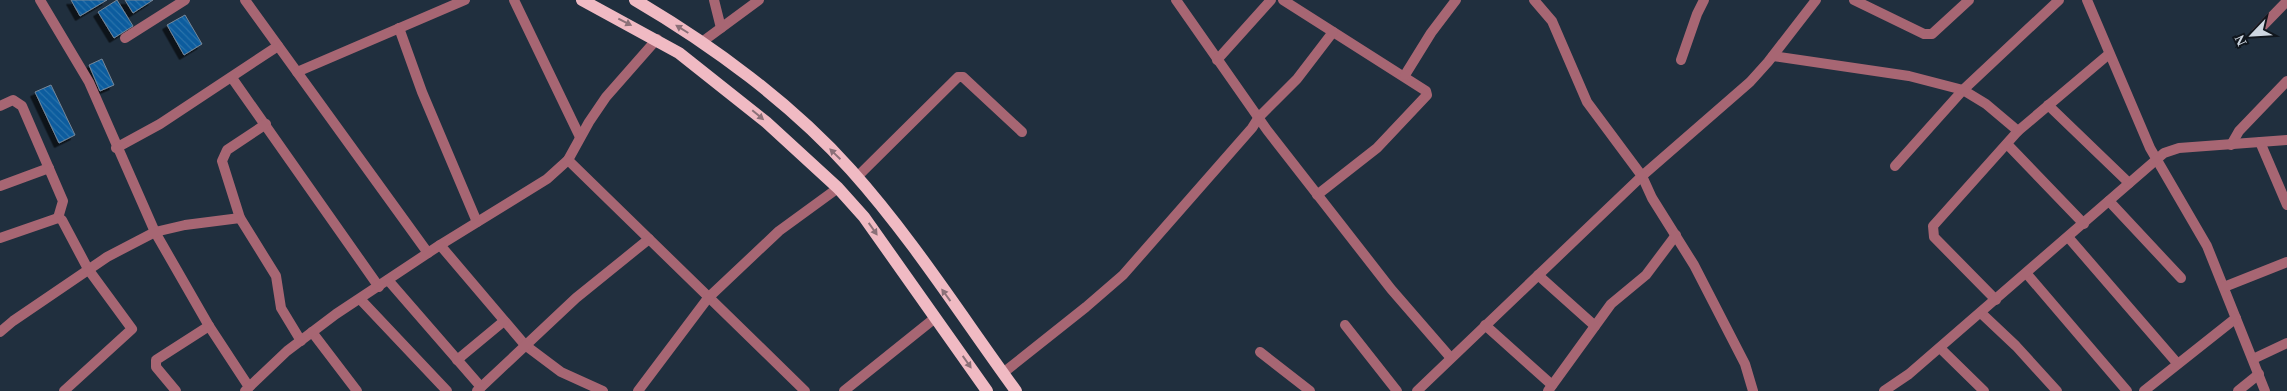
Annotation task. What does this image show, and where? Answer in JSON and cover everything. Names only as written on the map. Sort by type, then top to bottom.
[{"type":"main road","points":[[582,0],[657,39],[726,88],[838,188],[864,217],[987,391]]},
{"type":"main road","points":[[635,0],[702,42],[787,108],[857,177],[910,243],[1016,391]]},
{"type":"street","points":[[40,0],[89,82],[116,148],[155,232],[247,389],[260,374],[312,332],[440,245],[547,179],[568,160],[580,137],[606,97],[657,39]]},
{"type":"street","points":[[126,38],[185,0]]},
{"type":"street","points":[[245,0],[428,253]]},
{"type":"street","points":[[297,72],[466,0]]},
{"type":"street","points":[[514,0],[580,137]]},
{"type":"street","points":[[714,0],[721,28]]},
{"type":"street","points":[[702,42],[759,0]]},
{"type":"street","points":[[1176,0],[1217,60],[1317,195],[1391,289],[1450,358]]},
{"type":"street","points":[[1217,60],[1271,0]]},
{"type":"street","points":[[1284,0],[1405,76],[1426,91],[1427,94],[1378,148],[1317,195]]},
{"type":"street","points":[[1405,76],[1431,33],[1456,0]]},
{"type":"street","points":[[1534,0],[1552,21],[1587,102],[1642,176],[1652,198],[1676,235],[1745,364],[1753,391]]},
{"type":"street","points":[[1681,60],[1697,14],[1704,0]]},
{"type":"street","points":[[1417,391],[1642,176],[1750,82],[1773,56],[1816,0]]},
{"type":"street","points":[[1854,0],[1924,34],[1932,34],[1969,0]]},
{"type":"street","points":[[1895,166],[1964,90],[2059,0]]},
{"type":"street","points":[[2086,0],[2156,160],[2206,246],[2265,391]]},
{"type":"street","points":[[2256,33],[2287,1]]},
{"type":"street","points":[[399,28],[420,85],[476,222]]},
{"type":"street","points":[[1003,373],[1123,275],[1252,128],[1259,117],[1297,80],[1333,32]]},
{"type":"street","points":[[116,148],[160,124],[278,46]]},
{"type":"street","points":[[1996,300],[1934,237],[1933,226],[2018,131],[2110,54]]},
{"type":"street","points":[[1773,56],[1909,76],[1964,90],[2018,131]]},
{"type":"street","points":[[857,177],[958,77],[964,77],[1022,132]]},
{"type":"street","points":[[232,78],[379,287]]},
{"type":"street","points":[[2231,145],[2239,131],[2287,81]]},
{"type":"street","points":[[0,106],[13,100],[22,106],[63,201],[58,218]]},
{"type":"street","points":[[2048,105],[2129,184]]},
{"type":"street","points":[[266,124],[227,150],[222,161],[240,218],[276,276],[281,308],[301,341]]},
{"type":"street","points":[[1884,391],[1909,374],[1940,348],[2164,153],[2179,148],[2287,140]]},
{"type":"street","points":[[2260,142],[2287,205]]},
{"type":"street","points":[[2007,144],[2084,224]]},
{"type":"street","points":[[568,160],[805,391]]},
{"type":"street","points":[[0,186],[49,168]]},
{"type":"street","points":[[638,391],[708,298],[779,231],[838,188]]},
{"type":"street","points":[[2109,201],[2181,278]]},
{"type":"street","points":[[0,238],[58,218]]},
{"type":"street","points":[[58,218],[62,220],[88,269],[132,331],[64,391]]},
{"type":"street","points":[[0,332],[88,269],[155,232],[185,225],[240,218]]},
{"type":"street","points":[[1485,325],[1550,388],[1611,304],[1646,275],[1676,235]]},
{"type":"street","points":[[2068,237],[2177,363]]},
{"type":"street","points":[[388,280],[457,360],[479,389],[576,298],[649,239]]},
{"type":"street","points":[[440,245],[525,345],[561,372],[603,391]]},
{"type":"street","points":[[2224,287],[2287,262]]},
{"type":"street","points":[[2027,274],[2127,391]]},
{"type":"street","points":[[1538,275],[1595,326]]},
{"type":"street","points":[[360,299],[447,391]]},
{"type":"street","points":[[1980,313],[2016,346],[2057,391]]},
{"type":"street","points":[[844,391],[935,318]]},
{"type":"street","points":[[2144,391],[2236,318]]},
{"type":"street","points":[[457,360],[504,321]]},
{"type":"street","points":[[1345,325],[1397,391]]},
{"type":"street","points":[[176,391],[156,367],[156,360],[209,326]]},
{"type":"street","points":[[312,332],[357,391]]},
{"type":"street","points":[[2252,359],[2287,343]]},
{"type":"street","points":[[1940,348],[1984,391]]},
{"type":"street","points":[[1260,352],[1310,391]]},
{"type":"street","points":[[2238,391],[2258,374]]},
{"type":"building","points":[[71,0],[107,0],[80,16]]},
{"type":"building","points":[[117,0],[133,26],[114,38],[98,12]]},
{"type":"building","points":[[125,0],[153,0],[133,13]]},
{"type":"building","points":[[185,15],[202,44],[184,55],[167,25]]},
{"type":"building","points":[[102,59],[114,85],[100,91],[89,65]]},
{"type":"building","points":[[51,85],[75,135],[59,143],[35,92]]}]
